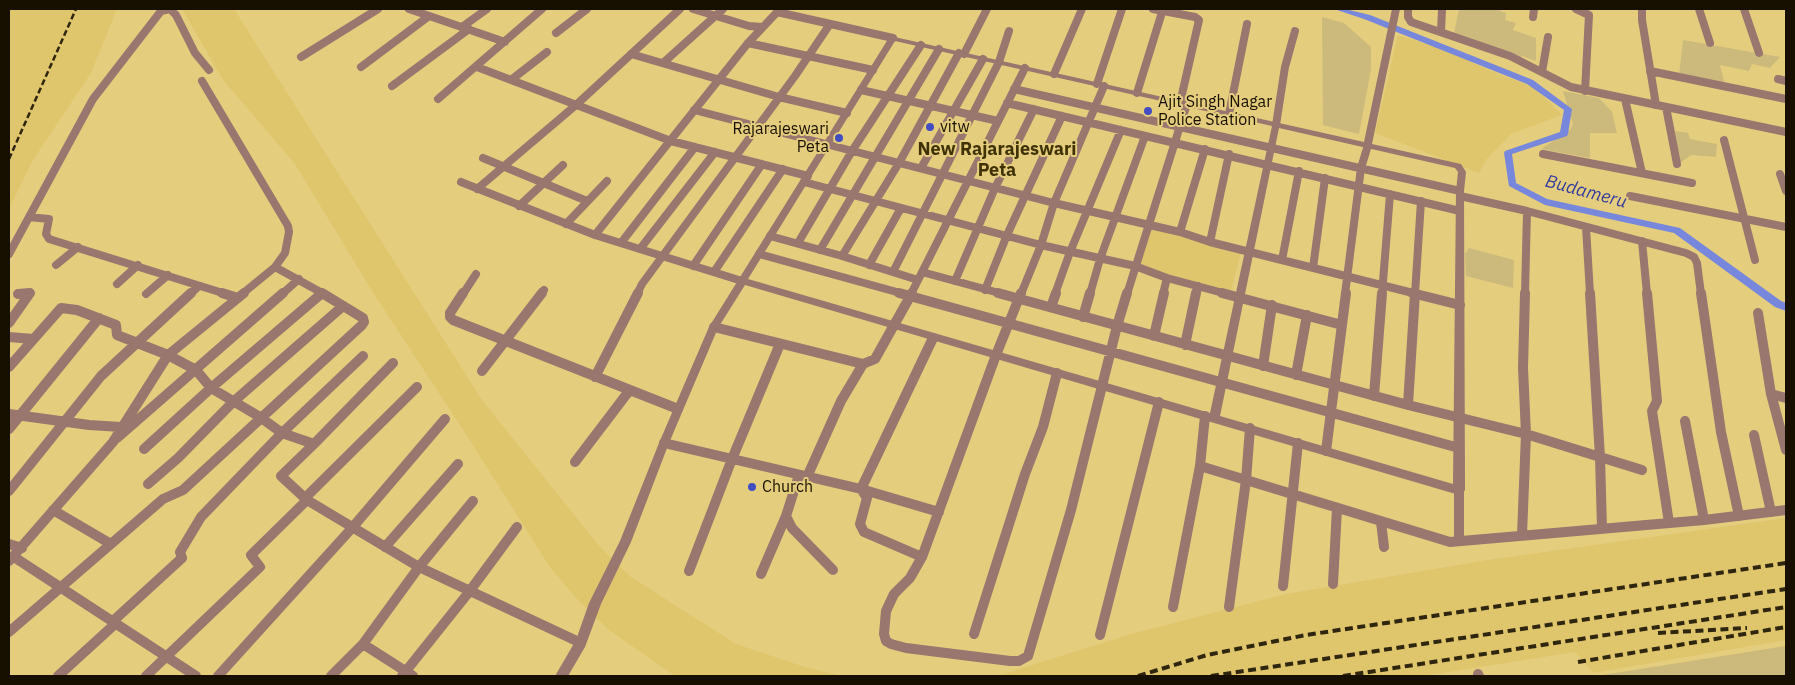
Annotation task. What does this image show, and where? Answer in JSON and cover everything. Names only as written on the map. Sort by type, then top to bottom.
[{"type":"street","points":[[301,57],[378,9]]},
{"type":"street","points":[[409,9],[505,42]]},
{"type":"street","points":[[392,86],[466,28],[487,9]]},
{"type":"street","points":[[438,99],[542,9]]},
{"type":"street","points":[[556,32],[587,9]]},
{"type":"street","points":[[477,189],[576,105],[680,9]]},
{"type":"street","points":[[693,9],[749,26],[762,27]]},
{"type":"street","points":[[663,63],[723,9]]},
{"type":"street","points":[[842,256],[899,162],[987,9]]},
{"type":"street","points":[[1054,74],[1082,9]]},
{"type":"street","points":[[1122,9],[1094,107],[1054,203],[1041,245],[1008,323],[922,558],[910,578],[894,594],[886,611],[884,634],[886,641],[891,644],[906,648],[989,659],[1019,661],[1028,656],[1071,510],[1116,326],[1147,224],[1180,126],[1199,20],[1195,17],[1152,9]]},
{"type":"street","points":[[1326,452],[1361,168],[1368,145],[1396,9]]},
{"type":"street","points":[[1408,9],[1408,17],[1411,22],[1503,54],[1565,85],[1585,91],[1786,132]]},
{"type":"street","points":[[1441,32],[1442,9]]},
{"type":"street","points":[[1533,17],[1534,9]]},
{"type":"street","points":[[1576,9],[1589,15],[1585,91]]},
{"type":"street","points":[[1642,9],[1642,20],[1656,105]]},
{"type":"street","points":[[1699,9],[1710,43]]},
{"type":"street","points":[[1744,9],[1759,53]]},
{"type":"street","points":[[9,254],[94,99],[161,11],[170,10],[176,15],[195,53],[209,70]]},
{"type":"street","points":[[595,235],[748,43],[778,10],[921,45],[1458,166],[1462,172],[1460,194],[1459,541]]},
{"type":"street","points":[[1137,93],[1163,10]]},
{"type":"street","points":[[361,67],[430,16]]},
{"type":"street","points":[[595,377],[642,284],[830,24]]},
{"type":"street","points":[[1228,114],[1247,24]]},
{"type":"street","points":[[893,272],[999,62],[1009,31]]},
{"type":"street","points":[[1173,607],[1209,417],[1222,383],[1276,125],[1285,67],[1295,31]]},
{"type":"street","points":[[1542,72],[1548,37]]},
{"type":"street","points":[[561,676],[581,643],[596,603],[625,542],[678,409],[714,327],[893,38]]},
{"type":"street","points":[[748,43],[874,70]]},
{"type":"street","points":[[798,244],[852,150],[921,45]]},
{"type":"street","points":[[820,250],[939,49]]},
{"type":"street","points":[[511,80],[546,52]]},
{"type":"street","points":[[631,54],[779,97],[847,113]]},
{"type":"street","points":[[921,168],[983,59]]},
{"type":"street","points":[[477,67],[671,141],[783,169],[830,189],[1041,245],[1135,266],[1167,278],[1342,325]]},
{"type":"street","points":[[714,327],[863,364],[875,359],[896,326],[1025,68]]},
{"type":"street","points":[[1650,71],[1786,99]]},
{"type":"street","points":[[1778,79],[1786,81]]},
{"type":"street","points":[[113,442],[168,355],[275,267],[284,253],[289,232],[288,226],[202,81]]},
{"type":"street","points":[[1014,89],[1361,168],[1686,253],[1696,260],[1721,432],[1740,516]]},
{"type":"street","points":[[861,90],[998,121]]},
{"type":"street","points":[[1625,99],[1642,174]]},
{"type":"street","points":[[1007,103],[1174,143],[1205,148],[1268,163],[1460,211]]},
{"type":"street","points":[[1666,107],[1677,164]]},
{"type":"street","points":[[956,281],[995,188],[1034,109]]},
{"type":"street","points":[[694,110],[1054,203],[1180,232],[1210,242],[1460,305]]},
{"type":"street","points":[[985,290],[1007,235],[1062,116]]},
{"type":"street","points":[[1051,307],[1070,252],[1121,130]]},
{"type":"street","points":[[1082,317],[1100,259],[1145,136]]},
{"type":"street","points":[[1724,140],[1755,260]]},
{"type":"street","points":[[621,243],[695,147]]},
{"type":"street","points":[[1180,232],[1205,148]]},
{"type":"street","points":[[640,249],[715,152]]},
{"type":"street","points":[[1210,242],[1229,154]]},
{"type":"street","points":[[1543,154],[1692,183]]},
{"type":"street","points":[[483,158],[588,201]]},
{"type":"street","points":[[693,266],[762,164]]},
{"type":"street","points":[[518,206],[563,165]]},
{"type":"street","points":[[714,272],[783,169]]},
{"type":"street","points":[[1282,260],[1299,171]]},
{"type":"street","points":[[1780,174],[1786,191]]},
{"type":"street","points":[[1313,268],[1326,178]]},
{"type":"street","points":[[566,224],[607,181]]},
{"type":"street","points":[[461,182],[595,235],[693,266],[933,338],[1460,490]]},
{"type":"street","points":[[1374,396],[1390,194]]},
{"type":"street","points":[[1630,196],[1786,227]]},
{"type":"street","points":[[1408,405],[1421,201]]},
{"type":"street","points":[[869,265],[901,208]]},
{"type":"street","points":[[1522,536],[1526,434],[1523,368],[1527,211]]},
{"type":"street","points":[[28,217],[49,219],[46,234],[49,239],[138,265],[238,298]]},
{"type":"street","points":[[1586,227],[1600,457],[1602,528]]},
{"type":"street","points":[[770,236],[893,272],[956,281],[1334,386],[1526,434],[1642,470]]},
{"type":"street","points":[[1642,241],[1657,401],[1652,411],[1669,523]]},
{"type":"street","points":[[56,265],[78,247]]},
{"type":"street","points":[[759,254],[1459,448]]},
{"type":"street","points":[[117,284],[138,265]]},
{"type":"street","points":[[9,632],[163,499],[183,490],[364,322],[363,318],[321,294],[300,279],[275,267]]},
{"type":"street","points":[[476,274],[450,313],[450,317],[462,325],[507,340],[629,392],[678,409]]},
{"type":"street","points":[[146,294],[168,276]]},
{"type":"street","points":[[1154,336],[1167,278]]},
{"type":"street","points":[[15,555],[52,510],[113,442],[300,279]]},
{"type":"street","points":[[9,491],[101,376],[199,286]]},
{"type":"street","points":[[1185,345],[1198,286]]},
{"type":"street","points":[[482,371],[544,290]]},
{"type":"street","points":[[9,323],[30,293],[18,294]]},
{"type":"street","points":[[144,449],[211,388],[321,294]]},
{"type":"street","points":[[1263,366],[1272,305]]},
{"type":"street","points":[[148,484],[178,458],[233,402],[343,306]]},
{"type":"street","points":[[9,367],[61,308],[77,310],[116,325],[117,334],[168,355],[196,370],[211,388],[260,417],[282,433],[314,444]]},
{"type":"street","points":[[1758,313],[1771,394],[1786,450]]},
{"type":"street","points":[[1296,375],[1307,315]]},
{"type":"street","points":[[9,429],[14,415],[99,318]]},
{"type":"street","points":[[9,338],[33,339]]},
{"type":"street","points":[[860,489],[933,338]]},
{"type":"street","points":[[689,572],[732,459],[780,344]]},
{"type":"street","points":[[58,676],[182,558],[180,552],[201,517],[282,433],[363,356]]},
{"type":"street","points":[[393,363],[281,476],[306,499],[419,567],[581,643]]},
{"type":"street","points":[[761,574],[803,476],[841,401],[863,364]]},
{"type":"street","points":[[974,634],[1022,482],[1043,427],[1057,373]]},
{"type":"street","points":[[146,676],[260,567],[251,555],[417,387]]},
{"type":"street","points":[[575,462],[629,392]]},
{"type":"street","points":[[1771,394],[1786,398]]},
{"type":"street","points":[[1100,635],[1159,402]]},
{"type":"street","points":[[14,415],[89,425],[121,427]]},
{"type":"street","points":[[218,676],[352,528],[445,419]]},
{"type":"street","points":[[1685,421],[1704,520]]},
{"type":"street","points":[[1229,607],[1246,480],[1250,428]]},
{"type":"street","points":[[1754,436],[1772,512]]},
{"type":"street","points":[[664,443],[860,489],[939,512]]},
{"type":"street","points":[[1282,586],[1298,443]]},
{"type":"street","points":[[385,547],[458,464]]},
{"type":"street","points":[[1200,466],[1450,542],[1704,520],[1786,510]]},
{"type":"street","points":[[860,489],[867,498],[860,524],[864,532],[922,558]]},
{"type":"street","points":[[331,676],[363,644],[419,567],[473,501]]},
{"type":"street","points":[[1333,584],[1337,508]]},
{"type":"street","points":[[52,510],[111,544]]},
{"type":"street","points":[[786,516],[792,528],[834,570]]},
{"type":"street","points":[[1381,522],[1384,547]]},
{"type":"street","points":[[363,644],[407,675],[517,527]]},
{"type":"street","points":[[9,544],[15,555],[60,587],[196,676]]},
{"type":"shaded area","points":[[9,9],[117,9],[91,73],[33,160],[9,209]]},
{"type":"shaded area","points":[[182,9],[234,9],[482,400],[600,547],[631,577],[736,644],[805,667],[842,676],[675,676],[609,630],[577,599],[549,566],[471,442],[372,291],[295,164],[223,80]]},
{"type":"shaded area","points":[[1459,9],[1500,9],[1500,11],[1506,13],[1505,20],[1516,23],[1513,30],[1536,38],[1536,61],[1522,56],[1519,58],[1454,33]]},
{"type":"shaded area","points":[[1322,17],[1344,23],[1371,47],[1371,69],[1359,134],[1323,125]]},
{"type":"shaded area","points":[[1398,35],[1450,52],[1486,69],[1535,88],[1562,115],[1511,134],[1486,160],[1479,173],[1375,133]]},
{"type":"shaded area","points":[[1683,40],[1780,57],[1770,68],[1752,64],[1749,71],[1720,65],[1725,85],[1679,75]]},
{"type":"shaded area","points":[[1563,91],[1599,98],[1612,112],[1617,133],[1590,133],[1590,158],[1541,149],[1570,130],[1573,124]]},
{"type":"shaded area","points":[[1675,131],[1688,133],[1690,139],[1717,144],[1716,157],[1691,155],[1680,163]]},
{"type":"shaded area","points":[[1149,228],[1241,252],[1231,291],[1137,266]]},
{"type":"shaded area","points":[[1469,248],[1514,260],[1513,288],[1466,276],[1465,254]]},
{"type":"shaded area","points":[[1786,518],[1786,640],[1593,673],[1575,652],[1424,676],[997,676],[1131,634],[1286,594],[1488,560]]},
{"type":"shaded area","points":[[1786,646],[1786,676],[1596,676]]},
{"type":"waterway","name":"Budameru","points":[[1338,9],[1367,17],[1530,82],[1568,109],[1564,134],[1508,153],[1512,184],[1545,202],[1677,230],[1778,304],[1786,307]]},
{"type":"railway","points":[[9,159],[76,9]]},
{"type":"railway","points":[[1138,676],[1207,655],[1306,635],[1786,563]]},
{"type":"railway","points":[[1211,676],[1786,589]]},
{"type":"railway","points":[[1343,676],[1786,607]]},
{"type":"railway","points":[[1578,662],[1786,627]]},
{"type":"railway","points":[[1658,633],[1747,628]]},
{"type":"place","name":"Ajit Singh Nagar Police Station","points":[[1148,111]]},
{"type":"place","name":"vitw","points":[[930,127]]},
{"type":"place","name":"Rajarajeswari Peta","points":[[839,138]]},
{"type":"place","name":"Church","points":[[752,487]]},
{"type":"district","name":"New Rajarajeswari Peta","points":[[997,160]]}]
